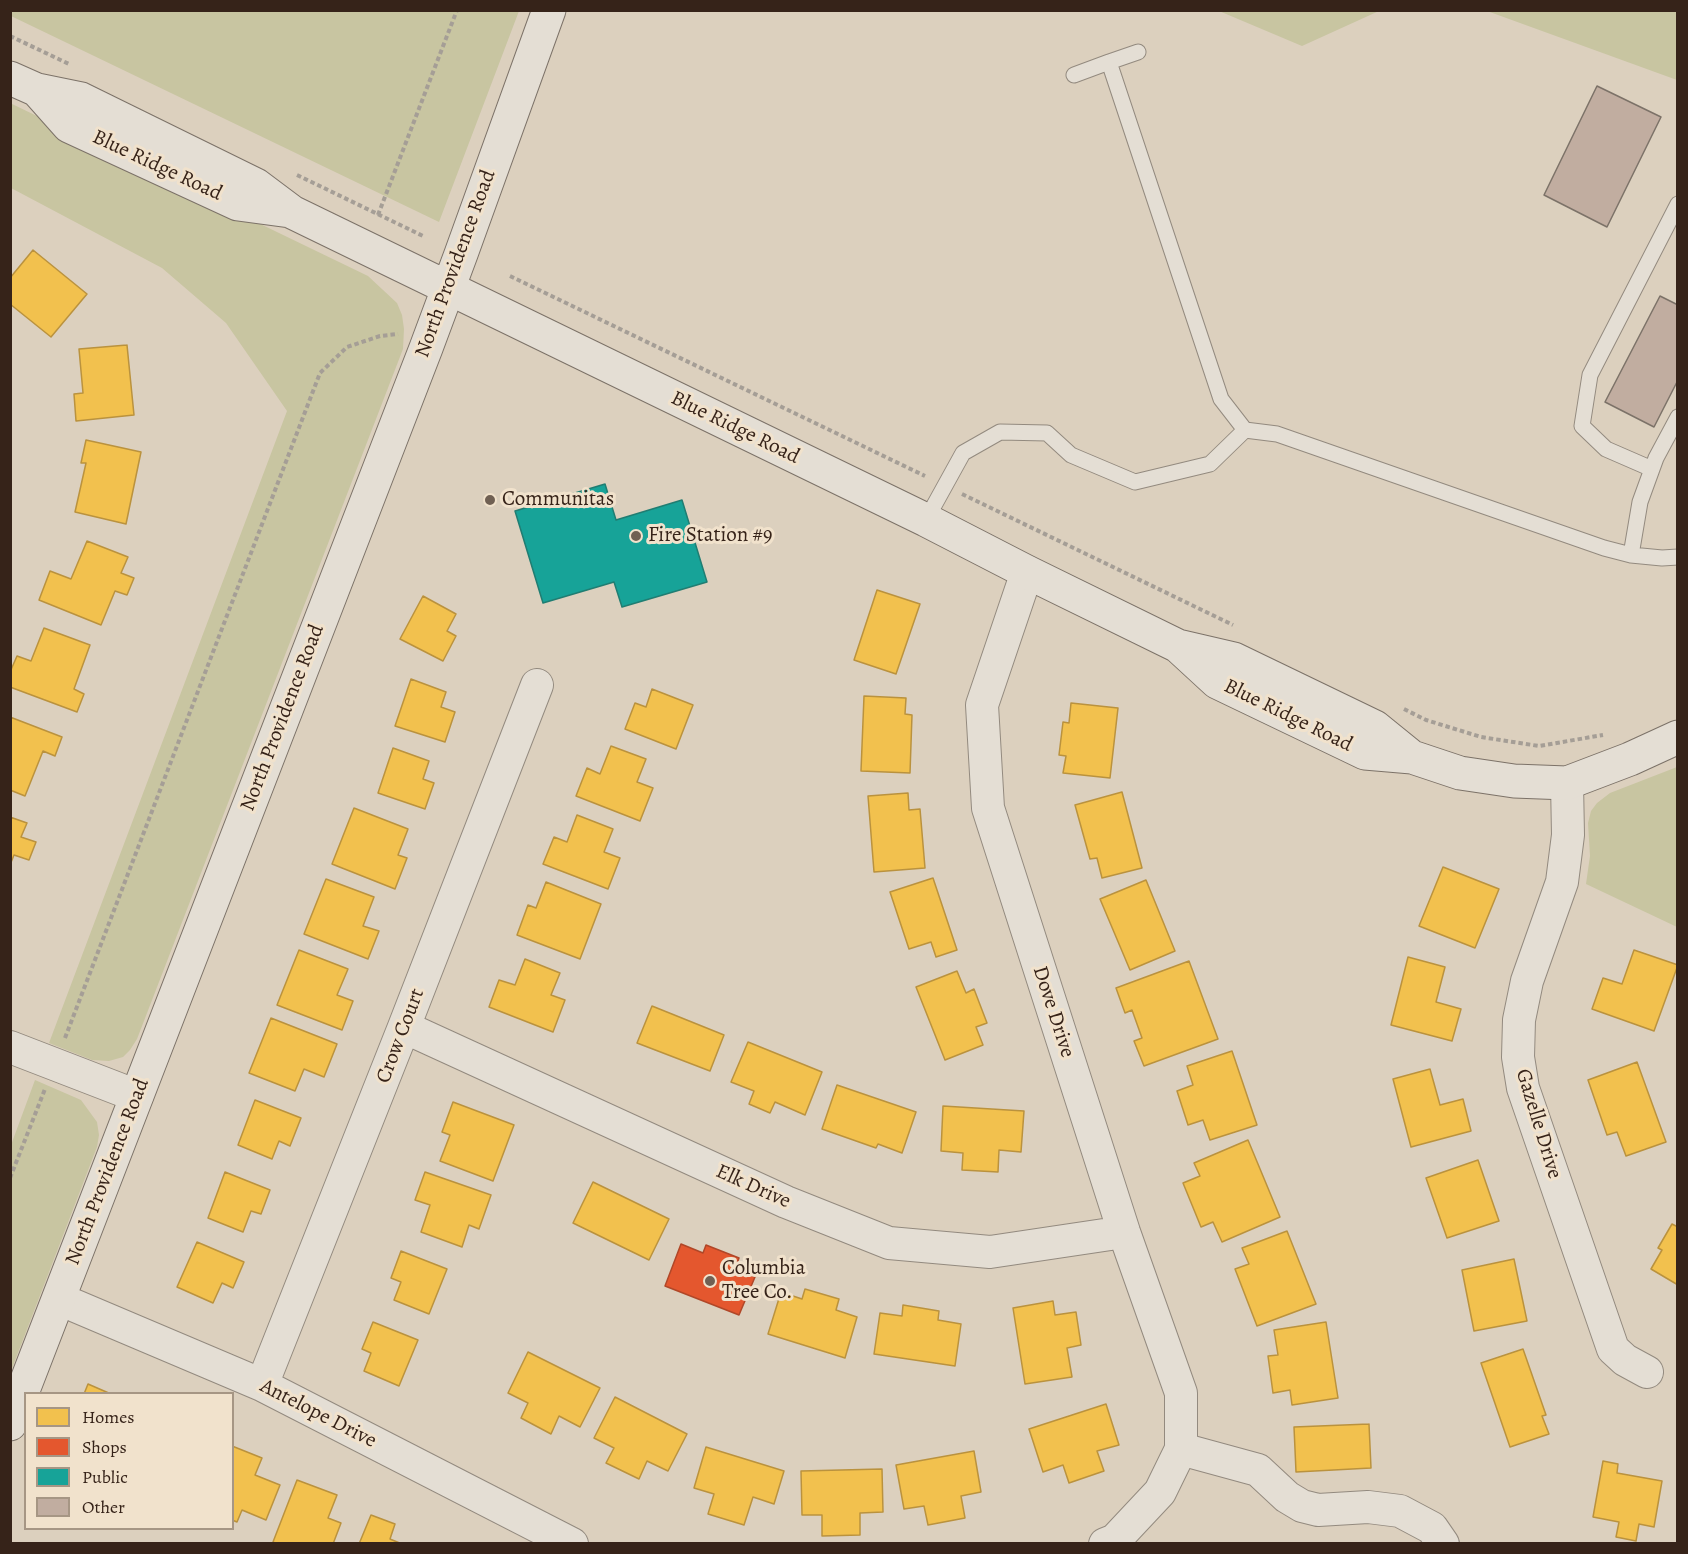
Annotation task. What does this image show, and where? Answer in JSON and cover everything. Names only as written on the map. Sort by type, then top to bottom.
[{"type":"street","name":"North Providence Road","points":[[10,1424],[448,288],[549,10]]},
{"type":"street","name":"Blue Ridge Road","points":[[24,84],[81,99],[256,185],[292,212],[926,520],[1178,646],[1234,659],[1375,727],[1412,757],[1460,773],[1514,781],[1567,783],[1675,740]]},
{"type":"street","name":"Dove Drive","points":[[1027,572],[982,705],[988,808],[1124,1232],[1181,1393],[1181,1449],[1160,1492],[1115,1540],[1105,1544]]},
{"type":"street","name":"Crow Court","points":[[262,1385],[537,685]]},
{"type":"street","name":"Gazelle Drive","points":[[1567,783],[1568,836],[1562,882],[1527,981],[1519,1020],[1518,1057],[1523,1088],[1613,1349],[1625,1360],[1647,1372]]},
{"type":"street","name":"Elk Drive","points":[[404,1026],[786,1202],[889,1243],[990,1252],[1124,1232]]},
{"type":"street","points":[[10,1047],[137,1096]]},
{"type":"street","name":"Antelope Drive","points":[[59,1299],[262,1385],[572,1544]]},
{"type":"street","points":[[1181,1449],[1258,1470],[1287,1497],[1302,1506],[1318,1510],[1368,1507],[1400,1511],[1432,1528],[1443,1544]]},
{"type":"lane","points":[[1074,75],[1138,52]]},
{"type":"lane","points":[[1109,62],[1221,399],[1245,430],[1277,434],[1604,548],[1631,555],[1677,557]]},
{"type":"lane","points":[[1652,469],[1606,449],[1582,426],[1590,375],[1677,204]]},
{"type":"lane","points":[[1631,555],[1640,502],[1652,469],[1677,417]]},
{"type":"lane","points":[[926,520],[963,453],[1000,432],[1047,433],[1071,455],[1135,482],[1210,464],[1245,430]]},
{"type":"lane","points":[[1662,558],[1677,567]]},
{"type":"path","points":[[378,215],[457,10]]},
{"type":"path","points":[[10,36],[59,59]]},
{"type":"path","points":[[510,276],[1234,626]]},
{"type":"path","points":[[62,1046],[320,373],[347,347],[380,336],[402,334]]},
{"type":"path","points":[[1394,704],[1426,720],[1481,737],[1539,746],[1608,734]]},
{"type":"path","points":[[10,1178],[43,1093]]},
{"type":"shaded area","points":[[10,11],[519,11],[439,222],[11,16]]},
{"type":"shaded area","points":[[1219,11],[1379,11],[1302,46]]},
{"type":"shaded area","points":[[1487,11],[1677,11],[1677,80]]},
{"type":"shaded area","points":[[10,103],[368,276],[397,303],[404,329],[403,349],[137,1039],[123,1057],[109,1061],[92,1060],[49,1043],[287,411],[226,323],[162,268],[11,188]]},
{"type":"shaded area","points":[[1677,767],[1677,927],[1586,884],[1590,856],[1588,823],[1591,811],[1597,803],[1610,793]]},
{"type":"shaded area","points":[[35,1080],[81,1100],[97,1122],[99,1135],[97,1147],[11,1371],[11,1145]]},
{"type":"building: Homes","points":[[33,250],[87,294],[51,337],[10,304],[10,278]]},
{"type":"building: Homes","points":[[127,345],[134,415],[76,421],[74,394],[83,393],[79,349]]},
{"type":"building: Homes","points":[[86,440],[141,452],[126,524],[75,512],[86,463],[81,463]]},
{"type":"building: Homes","points":[[87,541],[128,557],[121,573],[134,578],[127,595],[115,591],[101,625],[39,600],[50,571],[71,579]]},
{"type":"building: Homes","points":[[877,590],[920,604],[896,674],[854,660]]},
{"type":"building: Homes","points":[[423,596],[456,614],[447,631],[456,636],[443,661],[400,639]]},
{"type":"building: Homes","points":[[44,628],[90,645],[74,689],[84,694],[77,712],[10,687],[10,672],[17,656],[31,661]]},
{"type":"building: Homes","points":[[411,679],[446,692],[441,707],[455,712],[445,742],[395,726]]},
{"type":"building: Homes","points":[[652,689],[693,705],[676,749],[625,729],[635,703],[646,707]]},
{"type":"building: Homes","points":[[864,696],[906,698],[905,714],[912,715],[910,773],[861,771]]},
{"type":"building: Homes","points":[[1071,703],[1118,708],[1110,778],[1063,773],[1066,756],[1059,755],[1063,722],[1069,723]]},
{"type":"building: Homes","points":[[10,717],[62,737],[55,756],[43,751],[25,796],[10,790]]},
{"type":"building: Homes","points":[[611,746],[646,759],[637,782],[653,788],[640,821],[576,796],[587,768],[600,774]]},
{"type":"building: Homes","points":[[393,748],[429,761],[423,779],[434,783],[425,809],[378,793]]},
{"type":"building: Homes","points":[[1122,792],[1142,868],[1102,878],[1097,858],[1090,859],[1075,805]]},
{"type":"building: Homes","points":[[908,793],[909,810],[920,809],[925,868],[874,872],[868,796]]},
{"type":"building: Homes","points":[[354,808],[408,829],[398,855],[407,858],[395,889],[332,864]]},
{"type":"building: Homes","points":[[577,815],[613,829],[604,852],[620,858],[608,889],[543,864],[554,837],[567,842]]},
{"type":"building: Homes","points":[[10,817],[27,823],[21,837],[36,842],[29,860],[14,855],[10,865]]},
{"type":"building: Homes","points":[[1443,867],[1499,889],[1475,948],[1419,926]]},
{"type":"building: Homes","points":[[933,878],[957,950],[936,957],[931,942],[909,949],[890,892]]},
{"type":"building: Homes","points":[[326,879],[374,897],[363,926],[379,931],[368,959],[304,934]]},
{"type":"building: Homes","points":[[1146,880],[1175,951],[1130,970],[1100,899]]},
{"type":"building: Homes","points":[[546,882],[601,904],[580,959],[517,935],[528,905],[536,908]]},
{"type":"building: Homes","points":[[299,950],[348,969],[337,995],[353,1001],[342,1030],[277,1005]]},
{"type":"building: Homes","points":[[1634,950],[1678,965],[1654,1031],[1592,1009],[1603,978],[1622,984]]},
{"type":"building: Homes","points":[[1408,957],[1445,967],[1436,1002],[1461,1009],[1452,1041],[1391,1025]]},
{"type":"building: Homes","points":[[525,959],[560,973],[551,995],[565,1000],[553,1032],[489,1007],[499,980],[515,985]]},
{"type":"building: Homes","points":[[1189,961],[1218,1039],[1144,1066],[1134,1041],[1142,1038],[1132,1010],[1125,1013],[1116,988]]},
{"type":"building: Homes","points":[[957,971],[966,993],[974,989],[987,1023],[976,1027],[983,1045],[945,1060],[916,987]]},
{"type":"building: Homes","points":[[652,1006],[724,1035],[710,1071],[637,1043]]},
{"type":"building: Homes","points":[[271,1018],[337,1044],[324,1077],[304,1069],[295,1091],[249,1073]]},
{"type":"building: Homes","points":[[748,1042],[822,1072],[805,1115],[775,1102],[770,1113],[749,1104],[754,1091],[731,1082]]},
{"type":"building: Homes","points":[[1232,1051],[1257,1125],[1210,1140],[1203,1120],[1188,1125],[1177,1091],[1193,1085],[1187,1066]]},
{"type":"building: Homes","points":[[1637,1062],[1666,1142],[1626,1156],[1617,1132],[1607,1135],[1588,1080]]},
{"type":"building: Homes","points":[[1430,1069],[1440,1105],[1463,1099],[1471,1131],[1411,1147],[1393,1079]]},
{"type":"building: Homes","points":[[837,1085],[916,1112],[902,1153],[878,1144],[876,1148],[822,1129]]},
{"type":"building: Homes","points":[[255,1100],[301,1118],[290,1146],[279,1141],[272,1159],[238,1145]]},
{"type":"building: Homes","points":[[453,1102],[514,1125],[493,1181],[440,1161],[450,1135],[442,1132]]},
{"type":"building: Homes","points":[[943,1106],[1024,1111],[1021,1152],[999,1150],[998,1172],[962,1170],[963,1153],[941,1151]]},
{"type":"building: Homes","points":[[1248,1140],[1280,1217],[1222,1242],[1213,1222],[1201,1227],[1183,1183],[1200,1176],[1194,1163]]},
{"type":"building: Homes","points":[[1478,1160],[1499,1221],[1447,1238],[1426,1178]]},
{"type":"building: Homes","points":[[225,1172],[270,1190],[261,1214],[251,1211],[243,1232],[208,1218]]},
{"type":"building: Homes","points":[[425,1172],[491,1195],[479,1229],[469,1225],[462,1247],[421,1232],[430,1205],[415,1200]]},
{"type":"building: Homes","points":[[593,1182],[669,1219],[649,1260],[573,1223]]},
{"type":"building: Homes","points":[[1672,1224],[1678,1227],[1678,1285],[1651,1269],[1662,1250],[1658,1248]]},
{"type":"building: Homes","points":[[1287,1231],[1316,1304],[1257,1326],[1235,1269],[1249,1264],[1242,1248]]},
{"type":"building: Homes","points":[[197,1242],[244,1262],[233,1288],[222,1283],[213,1303],[177,1287]]},
{"type":"building: Homes","points":[[401,1251],[447,1269],[429,1314],[394,1300],[401,1282],[391,1278]]},
{"type":"building: Homes","points":[[1514,1259],[1527,1321],[1474,1331],[1462,1270]]},
{"type":"building: Homes","points":[[805,1289],[839,1299],[836,1310],[857,1317],[845,1358],[768,1334],[781,1292],[802,1299]]},
{"type":"building: Homes","points":[[1053,1301],[1055,1315],[1076,1312],[1081,1345],[1067,1348],[1072,1377],[1025,1384],[1013,1308]]},
{"type":"building: Homes","points":[[903,1305],[939,1311],[938,1320],[961,1324],[955,1366],[874,1354],[880,1313],[902,1316]]},
{"type":"building: Homes","points":[[373,1322],[418,1340],[399,1386],[364,1371],[371,1353],[362,1349]]},
{"type":"building: Homes","points":[[1326,1322],[1338,1398],[1292,1405],[1290,1390],[1273,1393],[1268,1356],[1278,1355],[1274,1330]]},
{"type":"building: Homes","points":[[1523,1349],[1546,1415],[1542,1416],[1549,1434],[1510,1447],[1481,1363]]},
{"type":"building: Homes","points":[[528,1352],[600,1388],[580,1427],[559,1416],[551,1434],[521,1418],[528,1403],[508,1393]]},
{"type":"building: Homes","points":[[88,1384],[106,1392],[85,1392]]},
{"type":"building: Homes","points":[[615,1397],[687,1434],[668,1471],[647,1461],[639,1479],[606,1463],[614,1448],[594,1438]]},
{"type":"building: Homes","points":[[1106,1404],[1119,1445],[1097,1451],[1104,1471],[1069,1483],[1063,1465],[1043,1472],[1029,1429]]},
{"type":"building: Homes","points":[[1369,1424],[1371,1468],[1296,1472],[1294,1427]]},
{"type":"building: Homes","points":[[234,1447],[262,1458],[255,1475],[280,1485],[266,1520],[242,1510],[237,1522],[234,1521]]},
{"type":"building: Homes","points":[[706,1447],[784,1471],[774,1504],[753,1497],[744,1525],[708,1514],[714,1494],[694,1488]]},
{"type":"building: Homes","points":[[974,1451],[981,1492],[961,1496],[965,1518],[928,1525],[924,1506],[904,1509],[896,1465]]},
{"type":"building: Homes","points":[[1603,1461],[1618,1464],[1617,1473],[1662,1481],[1654,1527],[1639,1524],[1636,1541],[1616,1537],[1619,1522],[1593,1517]]},
{"type":"building: Homes","points":[[882,1469],[883,1512],[860,1513],[860,1535],[822,1536],[822,1515],[802,1515],[801,1471]]},
{"type":"building: Homes","points":[[297,1480],[337,1495],[328,1518],[341,1523],[333,1544],[277,1544],[273,1542]]},
{"type":"building: Homes","points":[[371,1515],[395,1524],[390,1539],[402,1544],[359,1544]]},
{"type":"building: Shops","name":"Columbia Tree Co.","points":[[681,1244],[703,1253],[706,1245],[739,1258],[735,1269],[755,1277],[739,1315],[665,1286]]},
{"type":"building: Public","points":[[605,484],[616,520],[682,500],[707,582],[622,607],[614,582],[543,603],[515,511]]},
{"type":"building: Other","points":[[1597,86],[1661,117],[1607,227],[1544,195]]},
{"type":"building: Other","points":[[1660,296],[1678,305],[1678,380],[1654,427],[1605,402]]},
{"type":"place","name":"Communitas","points":[[490,500]]},
{"type":"place","name":"Fire Station #9","points":[[636,536]]},
{"type":"place","name":"Columbia Tree Co.","points":[[710,1281]]}]
